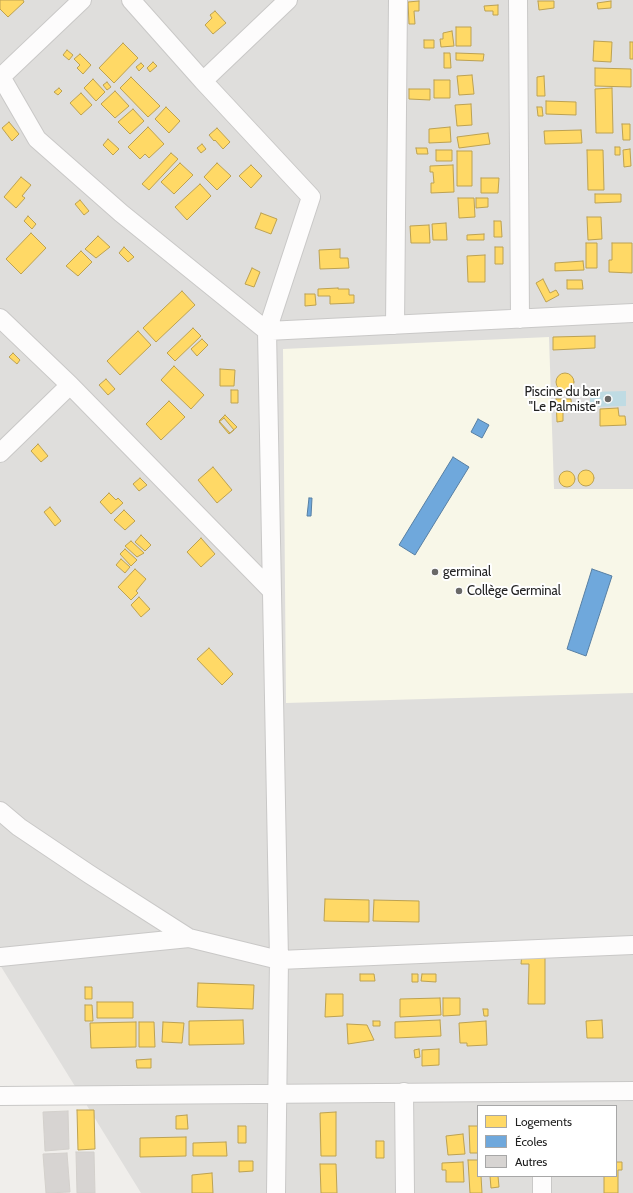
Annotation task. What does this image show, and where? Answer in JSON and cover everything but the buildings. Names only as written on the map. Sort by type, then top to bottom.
[{"type":"street","points":[[82,0],[0,77],[37,139],[121,213],[267,331],[633,313]]},
{"type":"street","points":[[131,0],[203,81],[311,196],[267,331],[279,960],[276,1193]]},
{"type":"street","points":[[203,81],[288,0]]},
{"type":"street","points":[[395,325],[398,0]]},
{"type":"street","points":[[518,0],[520,318]]},
{"type":"street","points":[[0,318],[70,386],[271,590]]},
{"type":"street","points":[[0,453],[70,386]]},
{"type":"street","points":[[0,811],[19,827],[189,938],[279,960],[633,945]]},
{"type":"street","points":[[0,957],[189,938]]},
{"type":"street","points":[[0,1096],[404,1092],[544,1099],[633,1091]]},
{"type":"street","points":[[404,1092],[405,1193]]},
{"type":"street","points":[[542,1177],[542,1193]]},
{"type":"shaded area","points":[[0,0],[633,0],[633,1193],[141,1193],[0,965]]},
{"type":"shaded area","name":"Collège Germinal","points":[[549,337],[554,489],[633,489],[633,693],[286,703],[283,349]]},
{"type":"water","name":"Piscine du bar \"Le Palmiste\"","points":[[626,391],[626,406],[590,407],[590,392]]},
{"type":"place","name":"Piscine du bar \"Le Palmiste\"","points":[[608,399]]},
{"type":"place","name":"germinal","points":[[435,572]]},
{"type":"place","name":"Collège Germinal","points":[[459,591]]}]
